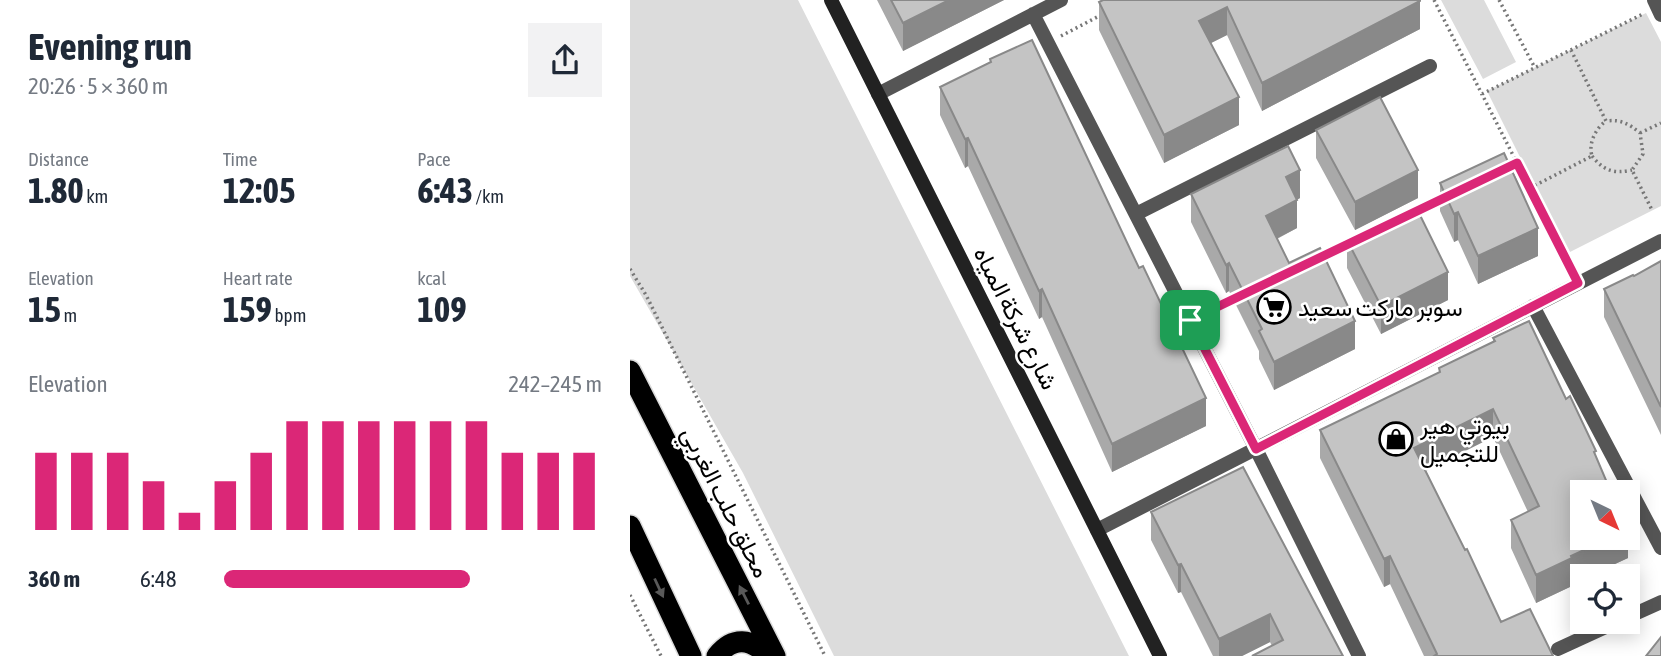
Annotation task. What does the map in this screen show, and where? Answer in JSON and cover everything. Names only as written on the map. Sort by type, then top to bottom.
[{"type":"highway","name":"محلق حلب الغربي","points":[[630,371],[775,656]]},
{"type":"highway","points":[[630,526],[691,656]]},
{"type":"highway","points":[[717,656],[733,642],[745,640],[757,645],[768,656]]},
{"type":"street","name":"شارع شركة المياه","points":[[831,0],[1160,656]]},
{"type":"street","points":[[878,94],[1061,0]]},
{"type":"street","points":[[1033,14],[1359,656]]},
{"type":"street","points":[[1136,214],[1430,66]]},
{"type":"street","points":[[1097,530],[1661,241]]},
{"type":"street","points":[[1533,306],[1661,548]]},
{"type":"street","points":[[1640,612],[1661,602]]},
{"type":"street","points":[[1558,649],[1591,634]]},
{"type":"path","points":[[1434,0],[1578,283]]},
{"type":"path","points":[[1499,0],[1535,68]]},
{"type":"path","points":[[1482,94],[1657,7]]},
{"type":"path","points":[[1048,43],[1107,12]]},
{"type":"path","points":[[1570,50],[1606,121]]},
{"type":"path","points":[[1615,120],[1628,124],[1640,134],[1643,155],[1632,170],[1618,173],[1601,168],[1592,156],[1590,150],[1594,136],[1598,127],[1606,121],[1615,120]]},
{"type":"path","points":[[1640,134],[1661,123]]},
{"type":"path","points":[[1530,188],[1592,156]]},
{"type":"path","points":[[1504,169],[1517,163]]},
{"type":"path","points":[[1632,170],[1652,210]]},
{"type":"path","points":[[1404,217],[1441,199]]},
{"type":"path","points":[[1315,259],[1353,241]]},
{"type":"path","points":[[630,269],[825,656]]},
{"type":"path","points":[[1190,320],[1240,296]]},
{"type":"path","points":[[630,595],[661,656]]},
{"type":"shaded area","points":[[630,0],[798,0],[1129,656],[834,656],[743,473],[630,276]]},
{"type":"shaded area","points":[[1441,0],[1484,0],[1516,62],[1483,79]]},
{"type":"shaded area","points":[[1646,13],[1661,42],[1661,206],[1568,253],[1487,91]]},
{"type":"building","points":[[891,0],[949,0],[903,23]]},
{"type":"building","points":[[1420,1],[1262,83],[1227,7],[1199,21],[1239,97],[1164,135],[1099,2]]},
{"type":"building","points":[[1032,40],[1139,268],[1143,266],[1206,398],[1112,444],[1042,289],[1039,291],[968,138],[965,139],[940,87],[991,62],[990,59]]},
{"type":"building","points":[[1380,97],[1418,170],[1355,202],[1316,130]]},
{"type":"building","points":[[1288,146],[1300,170],[1286,177],[1297,200],[1266,216],[1289,263],[1320,248],[1355,321],[1274,362],[1259,331],[1262,329],[1191,194]]},
{"type":"building","points":[[1504,153],[1538,228],[1478,256],[1458,212],[1454,214],[1440,183]]},
{"type":"building","points":[[1416,207],[1448,272],[1381,306],[1347,240]]},
{"type":"building","points":[[1661,261],[1661,407],[1604,289]]},
{"type":"building","points":[[1529,321],[1566,399],[1570,396],[1596,451],[1594,452],[1606,480],[1570,480],[1570,550],[1584,550],[1536,575],[1511,520],[1539,506],[1493,409],[1414,448],[1465,550],[1467,549],[1501,622],[1530,609],[1553,656],[1434,656],[1437,654],[1390,556],[1384,559],[1320,430],[1440,372],[1439,368],[1495,341],[1493,338]]},
{"type":"building","points":[[1243,467],[1343,656],[1252,656],[1283,640],[1270,614],[1219,639],[1181,564],[1178,565],[1151,512]]},
{"type":"building","points":[[1661,637],[1661,656],[1646,656]]},
{"type":"place","name":"سوبر ماركت سعيد","points":[[1274,307]]},
{"type":"place","name":"بيوتي هير للتجميل","points":[[1396,439]]},
{"type":"route","points":[[1517,163],[1578,283],[1256,449],[1190,320],[1517,163]]}]
